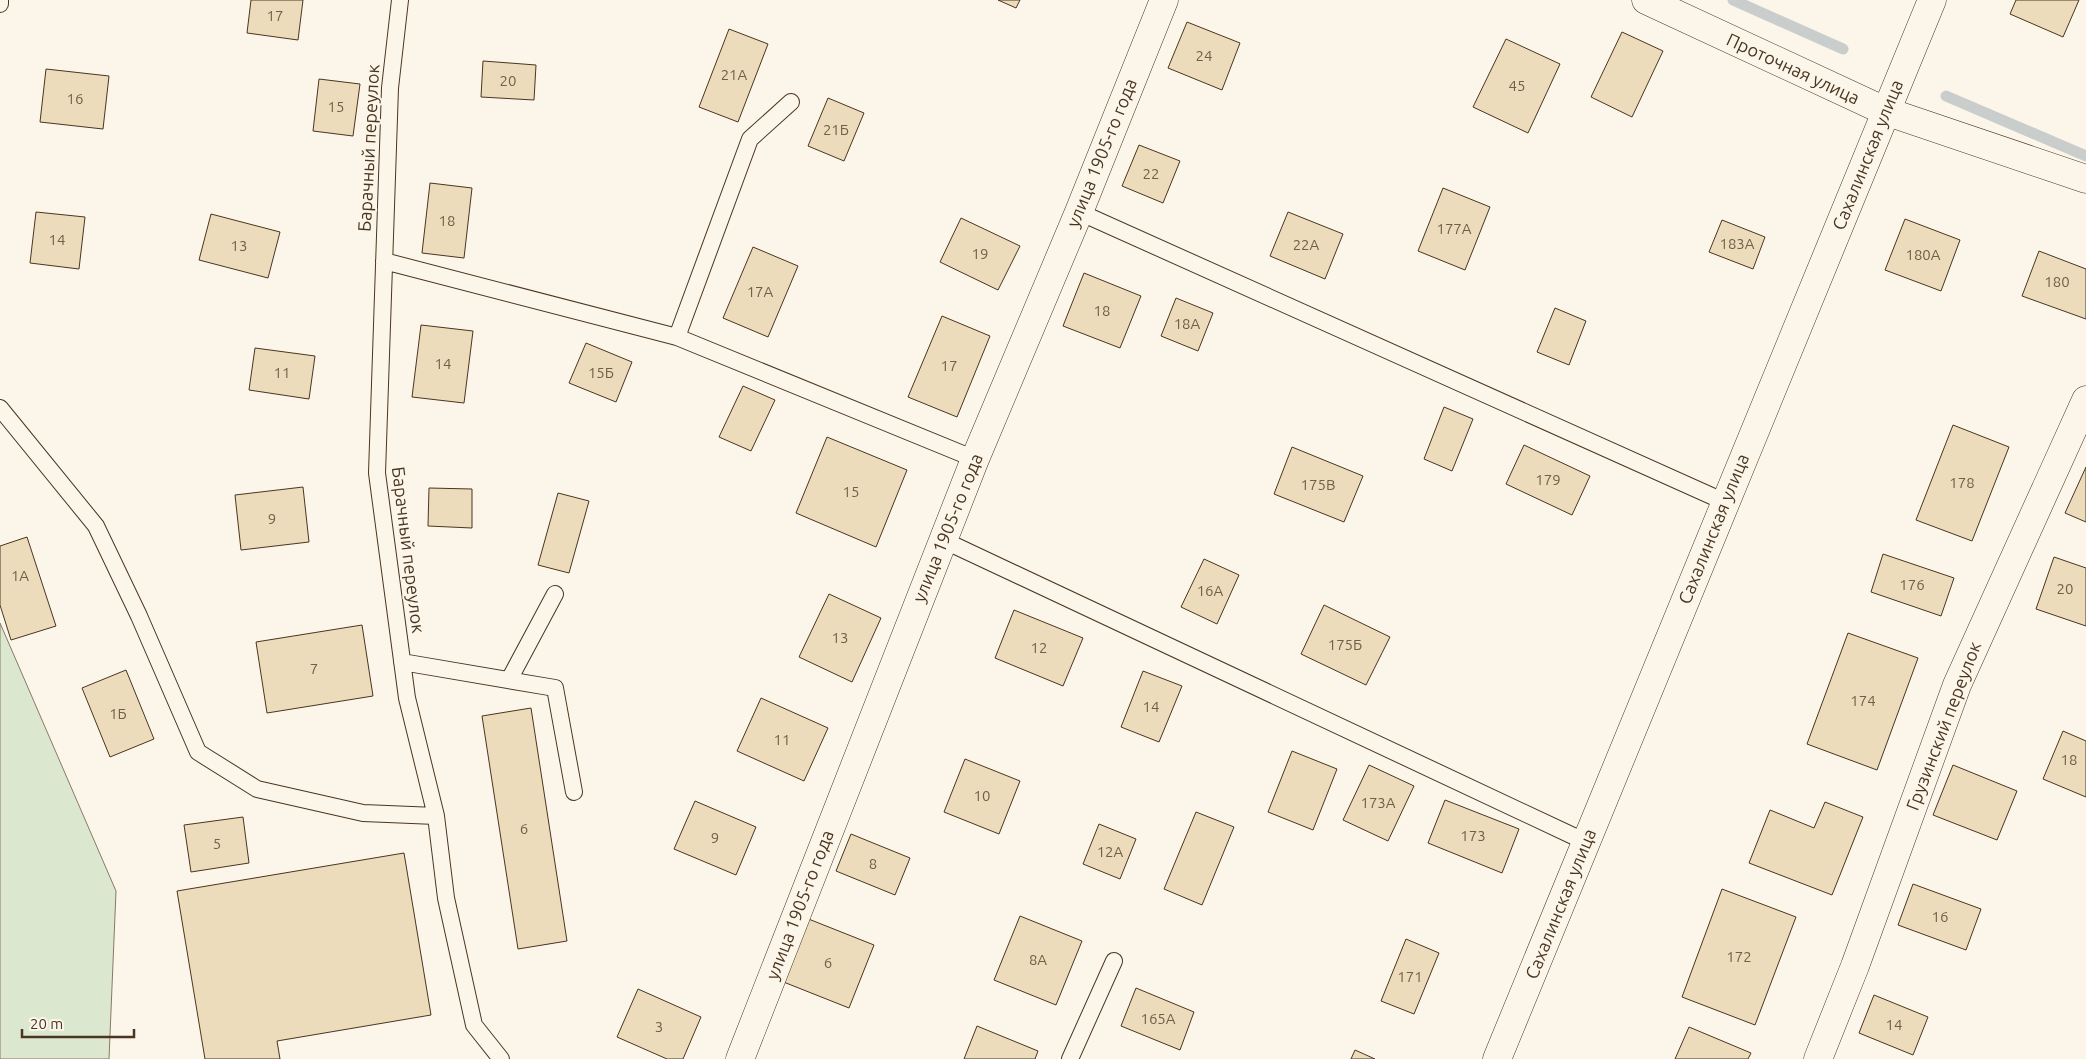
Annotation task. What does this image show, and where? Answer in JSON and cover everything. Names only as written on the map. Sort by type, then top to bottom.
[{"type":"street","name":"улица 1905-го года","points":[[740,1059],[942,540],[1079,212],[1164,0]]},
{"type":"street","name":"Проточная улица","points":[[1646,0],[1885,111],[2086,179]]},
{"type":"street","name":"Сахалинская улица","points":[[1497,1059],[1932,0]]},
{"type":"street","name":"Грузинский переулок","points":[[1818,1059],[1855,966],[1957,685],[2086,400]]},
{"type":"lane","name":"Барачный переулок","points":[[400,0],[390,88],[376,473],[406,698],[436,816],[446,898],[474,1026],[501,1059]]},
{"type":"lane","points":[[677,337],[750,139],[791,102]]},
{"type":"lane","points":[[1079,212],[1725,502]]},
{"type":"lane","points":[[384,261],[677,337],[975,459]]},
{"type":"lane","points":[[0,408],[96,526],[139,616],[198,752],[257,789],[363,813],[436,816]]},
{"type":"lane","points":[[942,540],[1586,842]]},
{"type":"lane","points":[[509,680],[555,594]]},
{"type":"lane","points":[[402,662],[555,688],[574,792]]},
{"type":"lane","points":[[1070,1059],[1114,961]]},
{"type":"green space","points":[[0,623],[116,891],[109,1059],[0,1059]]},
{"type":"building","points":[[251,0],[303,0],[298,40],[247,33]]},
{"type":"building","points":[[998,0],[1020,0],[1016,8]]},
{"type":"building","points":[[2016,0],[2079,0],[2063,37],[2010,14]]},
{"type":"building","points":[[1187,22],[1240,43],[1222,90],[1168,68]]},
{"type":"building","points":[[729,29],[768,44],[738,122],[699,107]]},
{"type":"building","points":[[1622,32],[1663,51],[1632,117],[1591,97]]},
{"type":"building","points":[[1506,39],[1560,64],[1528,133],[1473,107]]},
{"type":"building","points":[[483,61],[536,65],[534,100],[481,97]]},
{"type":"building","points":[[46,69],[109,76],[103,129],[40,122]]},
{"type":"building","points":[[319,79],[360,84],[353,136],[313,131]]},
{"type":"building","points":[[828,98],[864,113],[844,161],[808,146]]},
{"type":"building","points":[[1139,145],[1180,161],[1163,203],[1122,186]]},
{"type":"building","points":[[430,183],[472,188],[464,258],[422,253]]},
{"type":"building","points":[[1443,188],[1490,207],[1465,270],[1418,251]]},
{"type":"building","points":[[36,212],[85,217],[79,269],[30,263]]},
{"type":"building","points":[[1288,212],[1343,234],[1325,279],[1270,256]]},
{"type":"building","points":[[211,214],[280,232],[268,278],[199,260]]},
{"type":"building","points":[[961,218],[1020,246],[998,290],[940,262]]},
{"type":"building","points":[[1905,219],[1960,240],[1941,291],[1885,270]]},
{"type":"building","points":[[1722,220],[1765,237],[1753,269],[1709,252]]},
{"type":"building","points":[[753,247],[798,266],[768,337],[723,318]]},
{"type":"building","points":[[2039,251],[2086,269],[2086,319],[2022,296]]},
{"type":"building","points":[[1084,273],[1141,296],[1120,348],[1063,326]]},
{"type":"building","points":[[1176,298],[1213,313],[1198,351],[1161,336]]},
{"type":"building","points":[[1555,308],[1586,321],[1569,365],[1537,352]]},
{"type":"building","points":[[942,316],[990,336],[957,417],[908,397]]},
{"type":"building","points":[[421,325],[473,331],[464,403],[412,397]]},
{"type":"building","points":[[586,343],[632,362],[616,402],[569,383]]},
{"type":"building","points":[[255,348],[315,356],[309,399],[249,390]]},
{"type":"building","points":[[743,386],[775,400],[751,451],[719,437]]},
{"type":"building","points":[[1444,407],[1473,419],[1452,471],[1424,459]]},
{"type":"building","points":[[1953,425],[2009,447],[1972,541],[1916,520]]},
{"type":"building","points":[[827,437],[907,470],[876,547],[796,513]]},
{"type":"building","points":[[1524,445],[1590,476],[1572,515],[1506,484]]},
{"type":"building","points":[[1292,447],[1363,476],[1344,522],[1274,494]]},
{"type":"building","points":[[2086,467],[2086,522],[2065,513]]},
{"type":"building","points":[[303,487],[309,542],[241,550],[235,495]]},
{"type":"building","points":[[429,488],[472,489],[472,528],[428,526]]},
{"type":"building","points":[[558,493],[589,501],[569,573],[538,565]]},
{"type":"building","points":[[27,537],[56,626],[11,640],[0,605],[0,546]]},
{"type":"building","points":[[1883,554],[1954,578],[1941,616],[1871,592]]},
{"type":"building","points":[[2054,557],[2086,568],[2086,626],[2036,609]]},
{"type":"building","points":[[1204,559],[1239,575],[1217,624],[1181,607]]},
{"type":"building","points":[[829,594],[881,618],[852,682],[799,657]]},
{"type":"building","points":[[1324,605],[1390,637],[1366,685],[1301,654]]},
{"type":"building","points":[[1014,610],[1083,638],[1063,686],[995,658]]},
{"type":"building","points":[[362,625],[373,696],[267,713],[256,642]]},
{"type":"building","points":[[1848,633],[1918,658],[1877,770],[1807,744]]},
{"type":"building","points":[[126,670],[154,739],[110,757],[82,688]]},
{"type":"building","points":[[1143,671],[1182,686],[1159,742],[1121,727]]},
{"type":"building","points":[[761,698],[828,728],[804,781],[737,751]]},
{"type":"building","points":[[531,708],[567,941],[518,949],[482,716]]},
{"type":"building","points":[[2063,731],[2086,741],[2086,797],[2043,779]]},
{"type":"building","points":[[1292,751],[1337,769],[1313,830],[1268,812]]},
{"type":"building","points":[[965,759],[1020,781],[999,834],[944,812]]},
{"type":"building","points":[[1369,765],[1414,786],[1388,841],[1343,820]]},
{"type":"building","points":[[1953,765],[2017,791],[1997,840],[1933,815]]},
{"type":"building","points":[[1445,800],[1519,829],[1502,873],[1428,843]]},
{"type":"building","points":[[695,801],[756,827],[736,875],[674,849]]},
{"type":"building","points":[[1825,802],[1863,817],[1832,895],[1749,863],[1770,810],[1814,828]]},
{"type":"building","points":[[1196,812],[1234,827],[1202,905],[1164,889]]},
{"type":"building","points":[[243,817],[249,863],[191,872],[184,825]]},
{"type":"building","points":[[1099,824],[1136,839],[1120,879],[1083,864]]},
{"type":"building","points":[[851,834],[910,858],[895,895],[836,871]]},
{"type":"building","points":[[404,853],[431,1015],[277,1041],[280,1059],[205,1059],[177,891]]},
{"type":"building","points":[[1913,884],[1981,909],[1966,950],[1898,925]]},
{"type":"building","points":[[1722,889],[1796,917],[1755,1025],[1682,997]]},
{"type":"building","points":[[1020,916],[1082,941],[1056,1005],[994,980]]},
{"type":"building","points":[[806,918],[874,945],[849,1008],[781,981]]},
{"type":"building","points":[[1406,939],[1439,953],[1414,1014],[1381,1001]]},
{"type":"building","points":[[1136,988],[1194,1012],[1180,1050],[1121,1026]]},
{"type":"building","points":[[638,989],[701,1017],[683,1059],[667,1059],[617,1037]]},
{"type":"building","points":[[1874,995],[1928,1017],[1913,1055],[1859,1033]]},
{"type":"building","points":[[977,1026],[1038,1051],[1035,1059],[964,1059]]},
{"type":"building","points":[[1689,1027],[1751,1053],[1748,1059],[1675,1059]]},
{"type":"building","points":[[1355,1050],[1375,1059],[1351,1059]]},
{"type":"waterway","points":[[1733,0],[1843,49]]},
{"type":"waterway","points":[[1946,96],[2086,156]]}]
